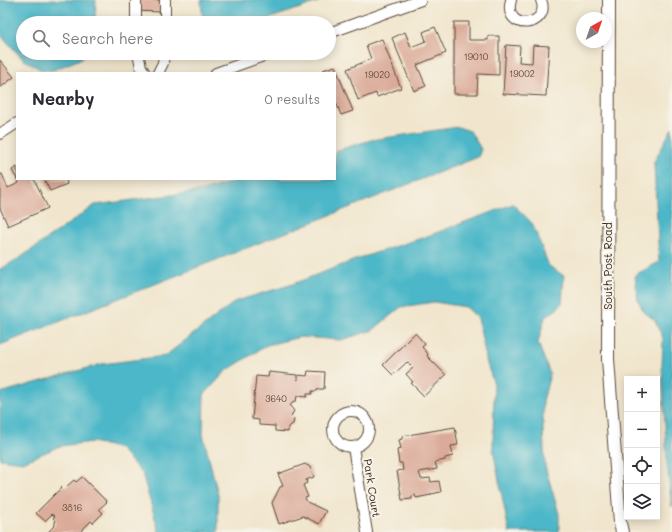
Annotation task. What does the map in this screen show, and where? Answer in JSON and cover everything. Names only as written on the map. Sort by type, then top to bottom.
[{"type":"street","points":[[136,0],[136,16]]},
{"type":"street","points":[[165,0],[165,16]]},
{"type":"street","points":[[336,30],[421,0]]},
{"type":"street","points":[[510,0],[509,5],[511,15],[519,22],[524,23],[534,21],[541,14],[541,0]]},
{"type":"street","name":"South Post Road","points":[[609,0],[608,359],[622,532]]},
{"type":"street","points":[[140,60],[141,67],[144,72]]},
{"type":"street","points":[[158,72],[163,60]]},
{"type":"street","points":[[219,72],[252,60]]},
{"type":"street","points":[[0,134],[16,123]]},
{"type":"street","name":"Park Court","points":[[353,447],[366,532]]},
{"type":"water","points":[[0,0],[96,0],[95,16],[16,16],[16,52],[0,33]]},
{"type":"water","points":[[201,0],[319,0],[318,2],[277,16],[202,16]]},
{"type":"water","points":[[24,60],[78,60],[53,70],[42,70]]},
{"type":"water","points":[[458,127],[470,131],[481,149],[478,157],[0,345],[0,269],[20,258],[95,205],[202,191],[239,180],[336,180],[336,151],[371,140]]},
{"type":"water","points":[[672,128],[672,507],[667,464],[662,366],[663,338],[655,320],[644,312],[638,300],[635,275],[659,262],[654,162]]},
{"type":"water","points":[[513,204],[532,223],[549,266],[564,276],[562,303],[557,309],[545,317],[538,343],[550,374],[543,401],[545,466],[559,514],[559,532],[509,532],[493,449],[494,384],[487,364],[478,318],[466,307],[434,302],[401,307],[373,330],[341,340],[300,337],[267,345],[226,371],[204,395],[203,435],[218,494],[218,532],[159,532],[142,473],[120,449],[93,442],[60,446],[23,462],[0,459],[0,393],[102,364],[165,356],[236,301],[290,285],[363,257],[425,237]]},
{"type":"building","points":[[135,0],[162,0],[162,12],[135,11]]},
{"type":"building","points":[[454,22],[469,22],[469,40],[488,40],[488,36],[499,36],[499,75],[478,74],[477,94],[454,94]]},
{"type":"building","points":[[435,27],[446,53],[417,65],[426,86],[414,91],[392,38],[405,32],[411,47],[426,41],[423,32]]},
{"type":"building","points":[[382,39],[401,88],[377,97],[376,93],[358,100],[347,69],[371,59],[366,45]]},
{"type":"building","points":[[506,45],[520,46],[519,62],[532,63],[533,45],[549,46],[546,96],[503,94]]},
{"type":"building","points":[[0,60],[14,77],[0,88]]},
{"type":"building","points":[[335,66],[353,111],[341,115],[336,102],[336,72],[324,72],[323,70]]},
{"type":"building","points":[[16,168],[16,177],[12,170]]},
{"type":"building","points":[[0,174],[2,174],[8,188],[19,183],[17,180],[34,180],[48,208],[8,226],[0,208]]},
{"type":"building","points":[[44,180],[66,180],[67,184],[50,191]]},
{"type":"building","points":[[415,333],[425,344],[422,347],[428,354],[427,356],[446,375],[424,396],[411,383],[413,382],[406,374],[413,368],[407,362],[393,375],[383,365]]},
{"type":"building","points":[[308,371],[325,372],[324,389],[312,391],[312,394],[307,394],[307,397],[297,396],[296,401],[294,401],[290,406],[294,411],[291,416],[294,419],[293,424],[288,427],[288,432],[275,431],[275,426],[259,425],[259,420],[252,419],[256,376],[268,377],[269,372],[297,375],[298,380],[298,375],[307,376]]},
{"type":"building","points":[[455,427],[458,445],[451,446],[453,456],[445,458],[445,460],[435,462],[437,469],[419,472],[421,479],[430,478],[431,482],[439,481],[441,492],[416,498],[415,495],[412,496],[412,499],[402,500],[397,471],[403,470],[402,463],[399,463],[397,450],[401,449],[399,440],[402,439],[402,436]]},
{"type":"building","points":[[305,464],[310,467],[314,477],[306,480],[307,483],[303,485],[308,497],[305,498],[307,502],[326,511],[319,524],[303,516],[279,524],[272,503],[280,487],[283,486],[278,474]]},
{"type":"building","points":[[82,477],[107,502],[99,509],[103,513],[93,523],[91,521],[80,532],[48,532],[55,525],[56,521],[53,518],[55,516],[52,514],[45,521],[36,513],[64,485],[66,487],[74,480],[76,482]]}]
